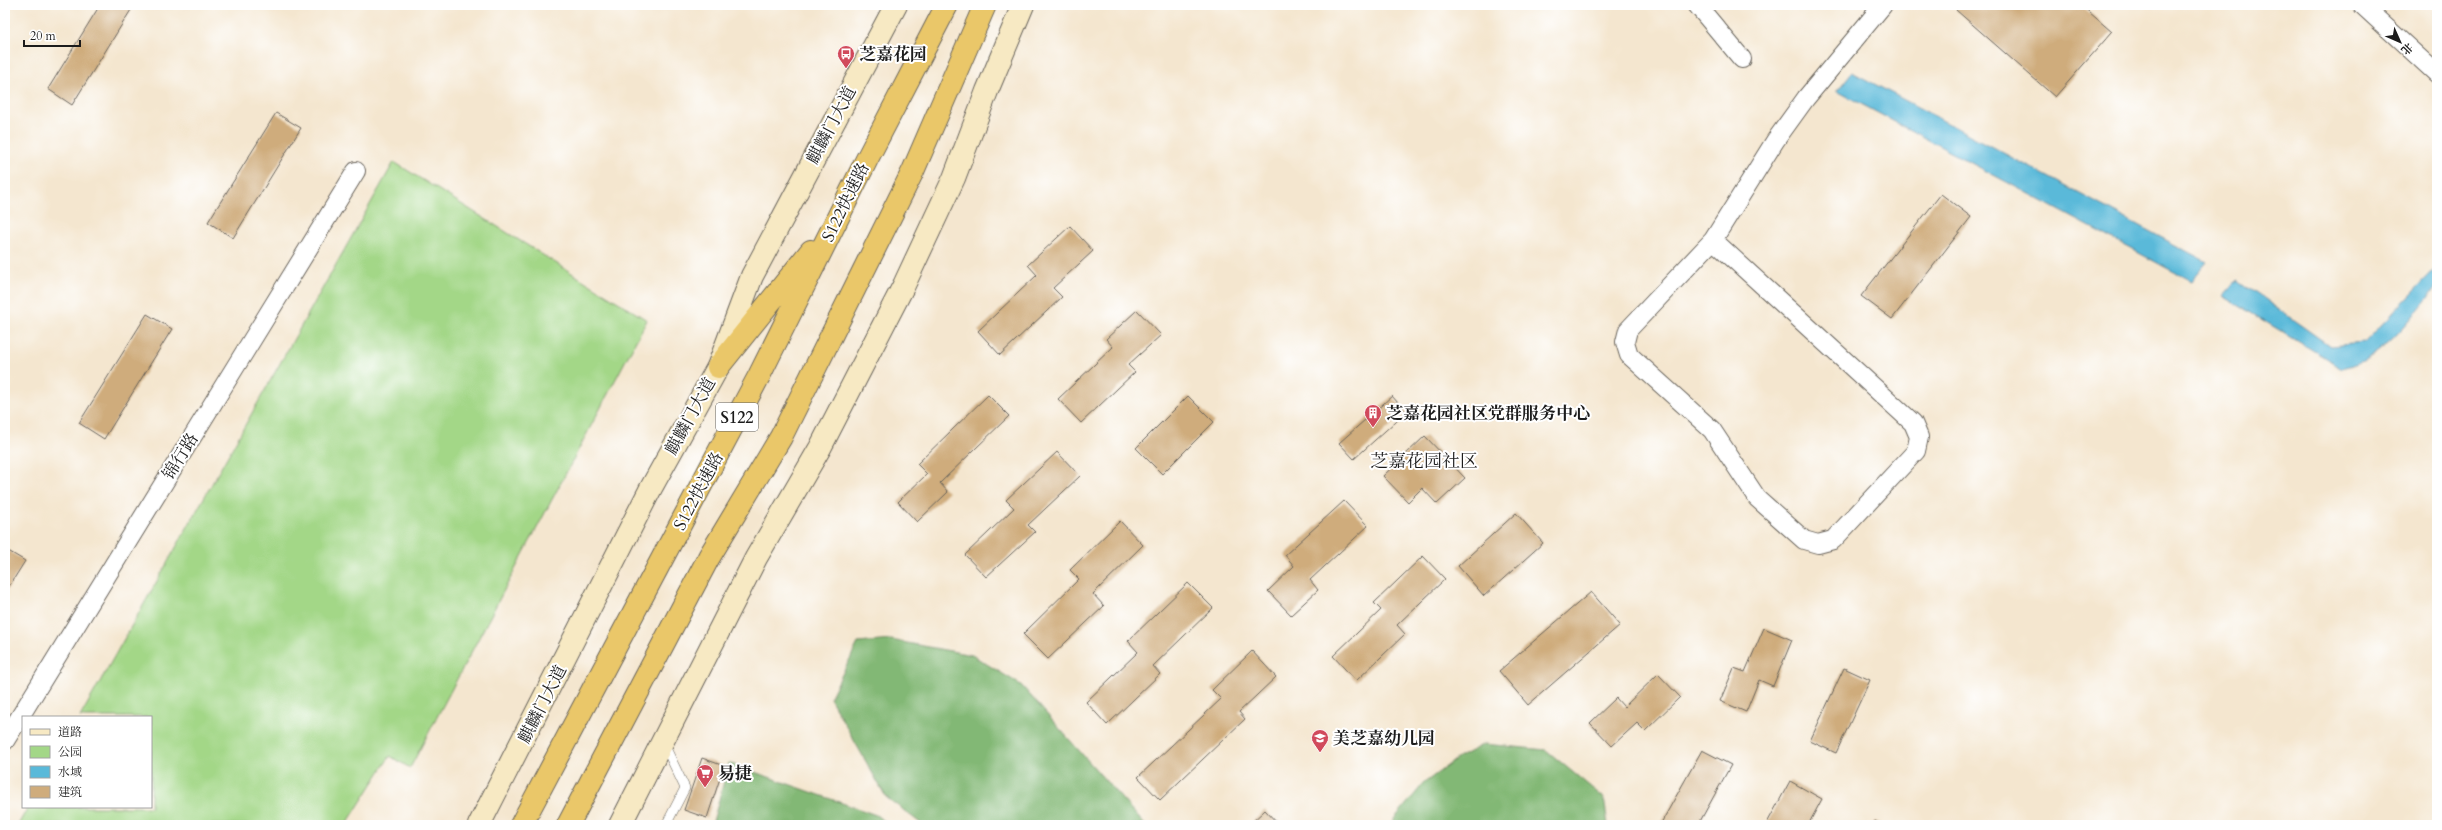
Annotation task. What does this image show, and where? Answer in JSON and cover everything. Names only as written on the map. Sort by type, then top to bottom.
[{"type":"highway","name":"S122快速路","points":[[521,825],[759,376],[838,217],[947,5]]},
{"type":"highway","name":"S122","points":[[568,825],[709,557],[781,437],[913,171],[981,12]]},
{"type":"highway","points":[[718,367],[838,217]]},
{"type":"street","name":"麒麟门大道","points":[[479,825],[651,488],[718,367],[752,276],[896,5]]},
{"type":"street","points":[[620,825],[664,743],[756,558],[820,448],[904,285],[954,178],[987,91],[1023,5]]},
{"type":"street","points":[[1697,5],[1742,59]]},
{"type":"street","points":[[1713,240],[1913,423],[1920,437],[1916,451],[1833,540],[1818,544],[1804,540],[1757,498],[1712,430],[1629,355],[1625,342],[1628,330],[1713,240],[1775,141],[1806,98],[1849,43],[1883,5]]},
{"type":"street","points":[[2362,5],[2436,74]]},
{"type":"street","name":"锦行路","points":[[5,741],[356,171]]},
{"type":"lane","points":[[664,743],[685,788],[666,825]]},
{"type":"green space","points":[[394,162],[647,320],[410,768],[390,756],[346,825],[18,825],[27,808],[152,808],[152,716],[81,716]]},
{"type":"green space","points":[[891,640],[972,655],[1021,685],[1145,825],[923,825],[886,797],[830,698],[858,643]]},
{"type":"green space","points":[[1484,744],[1546,750],[1604,798],[1608,825],[1389,825],[1424,783],[1458,758]]},
{"type":"green space","points":[[729,763],[876,815],[889,825],[712,825]]},
{"type":"water","points":[[1852,72],[2207,262],[2191,281],[1837,91]]},
{"type":"water","points":[[2437,267],[2437,287],[2395,336],[2371,356],[2342,368],[2223,296],[2237,280],[2330,346],[2364,343]]},
{"type":"building","points":[[100,5],[134,5],[72,105],[48,89]]},
{"type":"building","points":[[1960,5],[2081,5],[2112,32],[2055,97],[1956,10]]},
{"type":"building","points":[[276,113],[301,128],[233,238],[208,222]]},
{"type":"building","points":[[1941,194],[1971,217],[1892,319],[1861,296]]},
{"type":"building","points":[[1070,226],[1093,251],[1053,288],[1062,297],[1000,355],[978,331],[1037,275],[1028,265]]},
{"type":"building","points":[[1137,310],[1161,335],[1128,365],[1135,372],[1081,423],[1058,399],[1113,347],[1106,339]]},
{"type":"building","points":[[147,314],[172,329],[104,439],[79,423]]},
{"type":"building","points":[[988,395],[1009,416],[940,483],[948,492],[917,522],[898,502],[927,474],[917,464]]},
{"type":"building","points":[[1188,396],[1214,422],[1162,474],[1136,448]]},
{"type":"building","name":"芝嘉花园社区党群服务中心","points":[[1392,396],[1406,412],[1354,459],[1339,443]]},
{"type":"building","points":[[1425,436],[1465,478],[1437,504],[1422,488],[1408,502],[1383,476]]},
{"type":"building","points":[[1057,452],[1080,476],[1028,525],[1035,532],[986,577],[965,555],[1014,508],[1006,500]]},
{"type":"building","points":[[1344,501],[1368,526],[1310,580],[1318,590],[1291,615],[1268,591],[1294,566],[1285,555]]},
{"type":"building","points":[[1516,513],[1543,543],[1484,596],[1458,566]]},
{"type":"building","points":[[1120,521],[1143,545],[1093,594],[1104,606],[1048,659],[1023,634],[1079,579],[1070,570]]},
{"type":"building","points":[[5,549],[25,561],[5,593]]},
{"type":"building","points":[[1423,556],[1445,579],[1397,625],[1405,634],[1356,681],[1333,656],[1381,610],[1374,603]]},
{"type":"building","points":[[1188,583],[1213,608],[1153,666],[1160,674],[1107,725],[1086,702],[1138,652],[1128,641]]},
{"type":"building","points":[[1591,592],[1620,625],[1528,705],[1499,671]]},
{"type":"building","points":[[1764,628],[1792,640],[1773,686],[1759,680],[1746,712],[1720,701],[1734,668],[1745,672]]},
{"type":"building","points":[[1252,651],[1276,677],[1239,712],[1245,719],[1160,800],[1138,777],[1221,699],[1212,690]]},
{"type":"building","points":[[1844,668],[1870,680],[1836,753],[1810,741]]},
{"type":"building","points":[[1658,674],[1680,697],[1645,731],[1637,723],[1612,746],[1590,723],[1616,698],[1624,707]]},
{"type":"building","points":[[1702,750],[1731,765],[1698,825],[1660,825]]},
{"type":"building","name":"易捷","points":[[702,758],[724,766],[707,818],[684,810]]},
{"type":"building","points":[[1790,781],[1822,799],[1808,825],[1766,825]]},
{"type":"building","points":[[1265,810],[1279,825],[1249,825]]},
{"type":"building","points":[[1875,821],[1882,825],[1872,825]]},
{"type":"place","name":"芝嘉花园","points":[[846,69]]},
{"type":"place","name":"芝嘉花园社区党群服务中心","points":[[1373,428]]},
{"type":"place","name":"美芝嘉幼儿园","points":[[1320,753]]},
{"type":"place","name":"易捷","points":[[705,788]]},
{"type":"district","name":"芝嘉花园社区","points":[[1424,461]]}]
